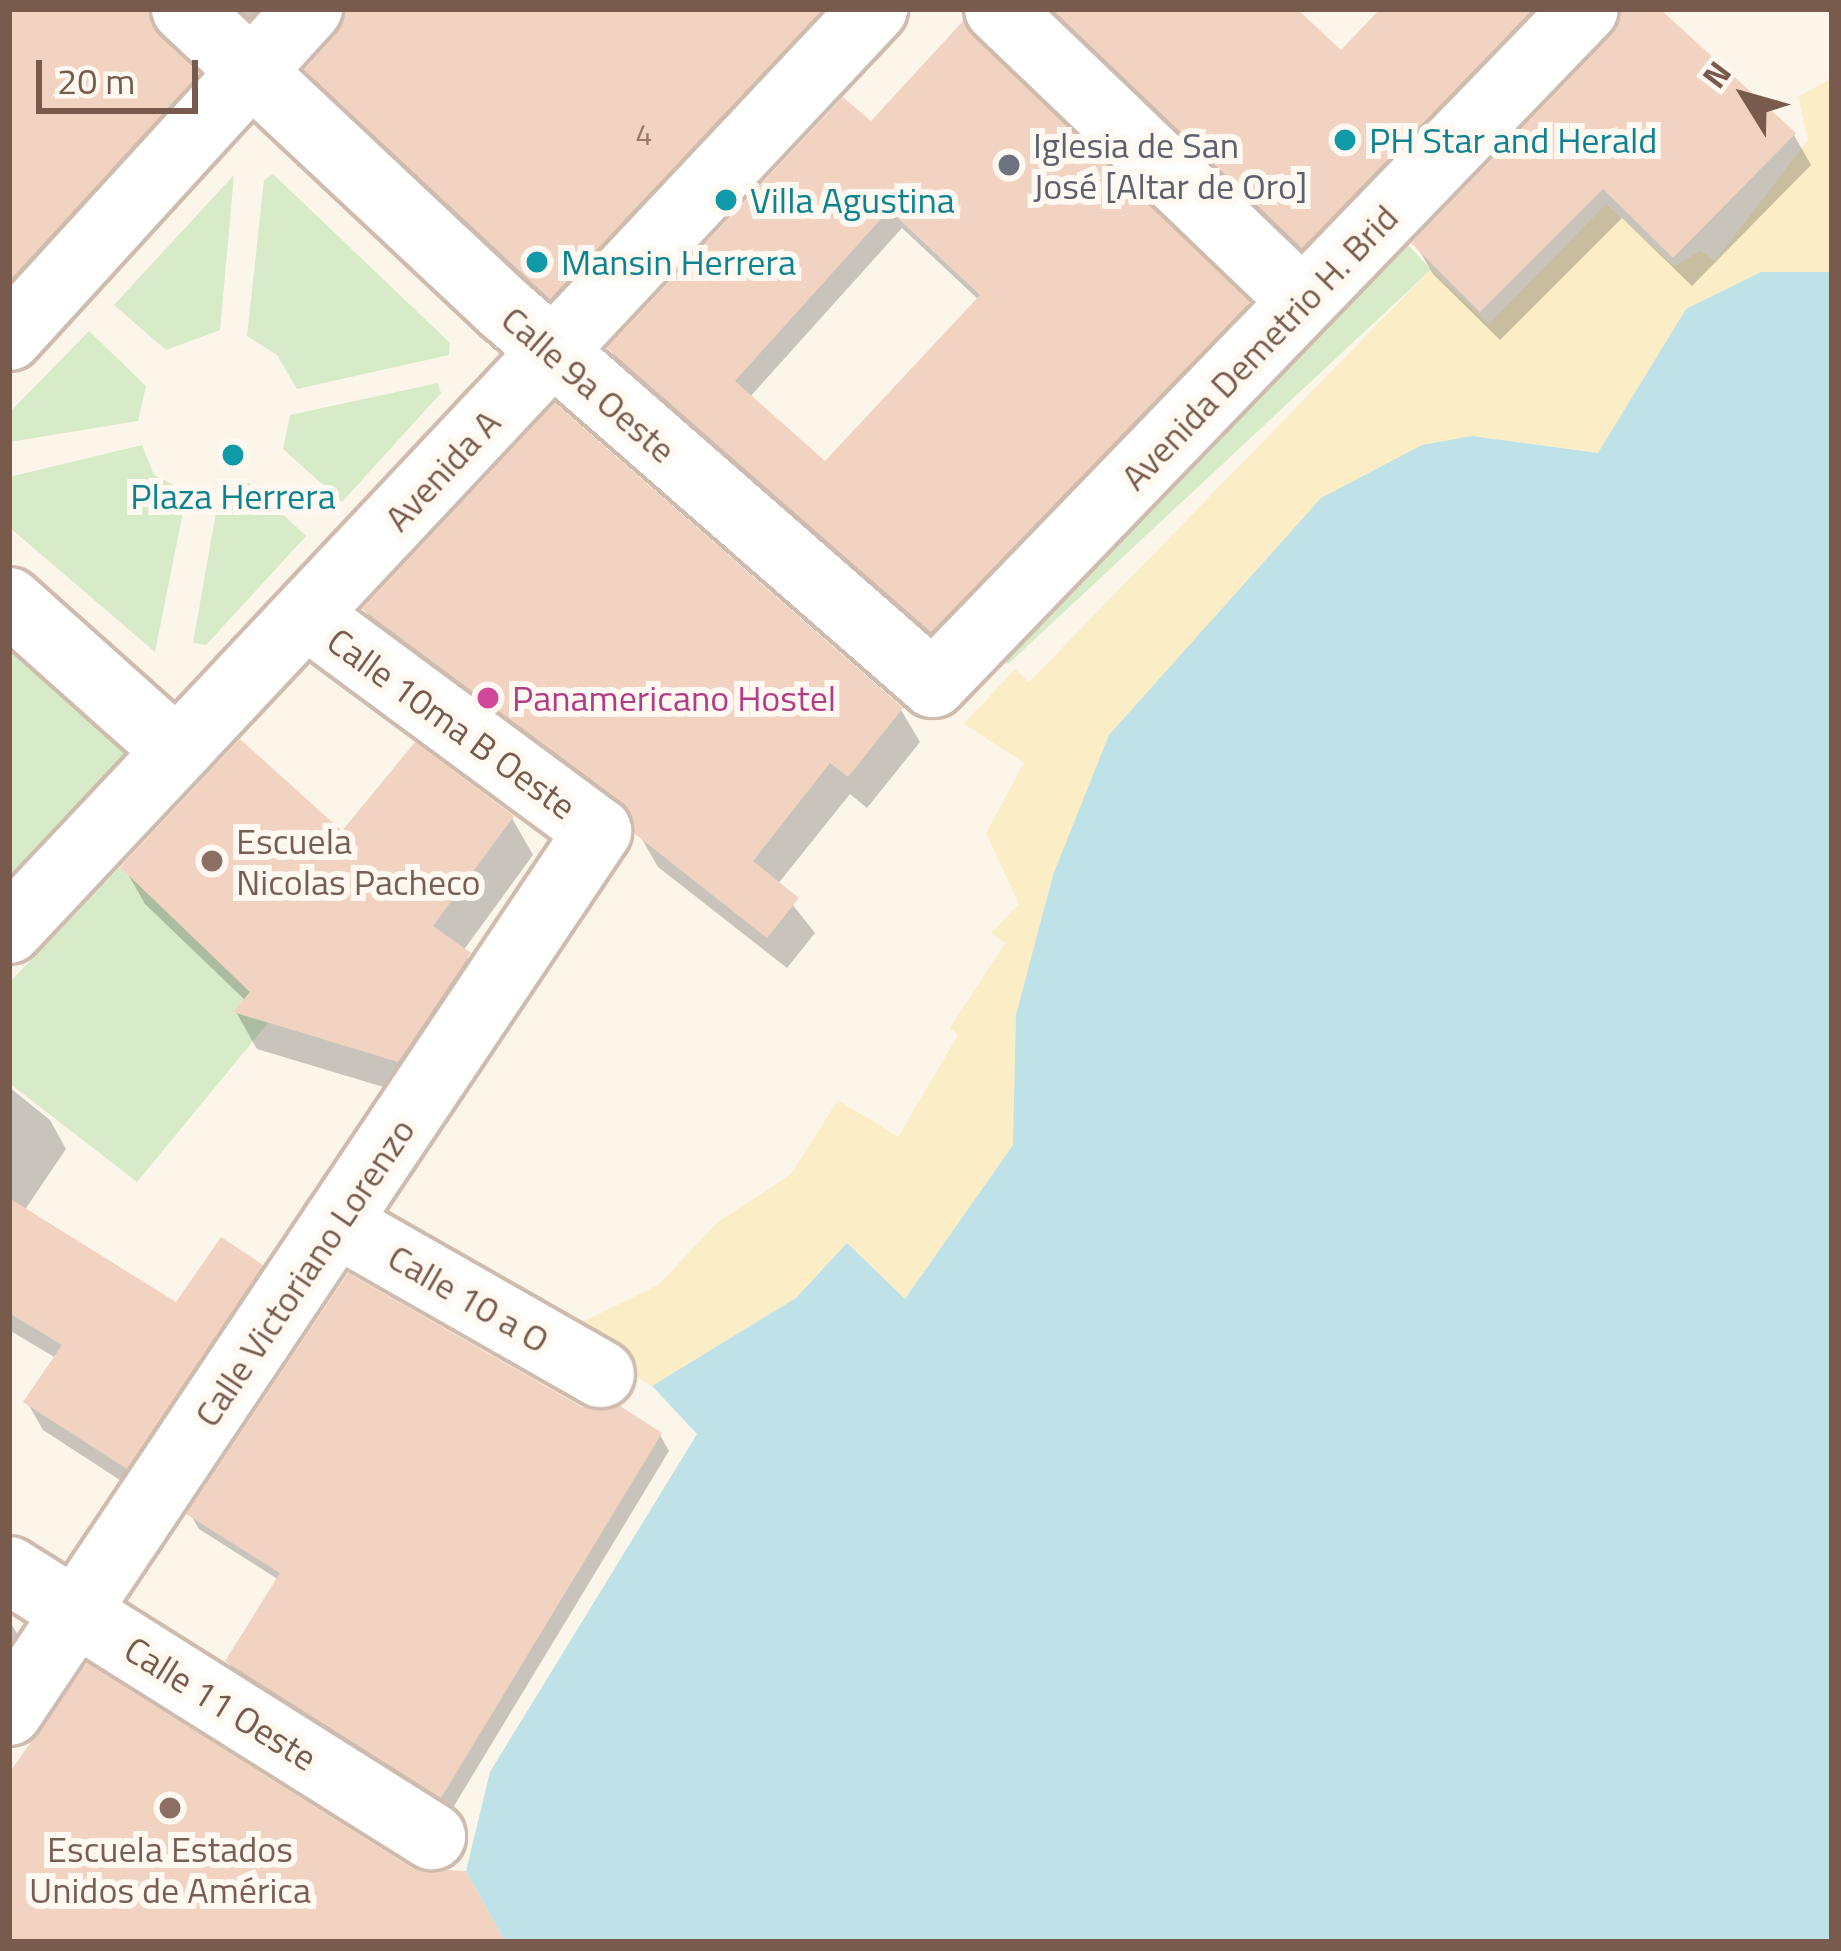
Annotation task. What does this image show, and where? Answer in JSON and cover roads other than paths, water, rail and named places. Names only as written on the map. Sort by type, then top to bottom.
[{"type":"street","name":"Calle 9a Oeste","points":[[185,9],[553,353],[933,684]]},
{"type":"street","points":[[9,337],[309,9]]},
{"type":"street","name":"Avenida A","points":[[9,930],[874,9]]},
{"type":"street","points":[[998,9],[1303,301]]},
{"type":"street","name":"Avenida Demetrio H. Brid","points":[[933,684],[1585,9]]},
{"type":"street","points":[[9,601],[177,752]]},
{"type":"street","name":"Calle 10ma B Oeste","points":[[306,615],[598,831]]},
{"type":"street","name":"Calle Victoriano Lorenzo","points":[[9,1712],[598,831]]},
{"type":"street","name":"Calle 10 a O","points":[[336,1223],[602,1374]]},
{"type":"street","name":"Calle 11 Oeste","points":[[9,1570],[432,1836]]},
{"type":"water","points":[[1761,272],[1832,272],[1832,1942],[505,1942],[466,1871],[490,1772],[697,1434],[652,1386],[796,1298],[847,1243],[905,1299],[1013,1145],[1016,1015],[1053,875],[1109,735],[1321,498],[1422,445],[1472,436],[1598,453],[1686,309]]},
{"type":"place","name":"PH Star and Herald","points":[[1345,140]]},
{"type":"place","name":"Iglesia de San José [Altar de Oro]","points":[[1009,165]]},
{"type":"place","name":"Villa Agustina","points":[[726,200]]},
{"type":"place","name":"Mansin Herrera","points":[[537,262]]},
{"type":"place","name":"Plaza Herrera","points":[[233,455]]},
{"type":"place","name":"Panamericano Hostel","points":[[488,698]]},
{"type":"place","name":"Escuela Nicolas Pacheco","points":[[212,861]]},
{"type":"place","name":"Escuela Estados Unidos de América","points":[[170,1808]]}]
